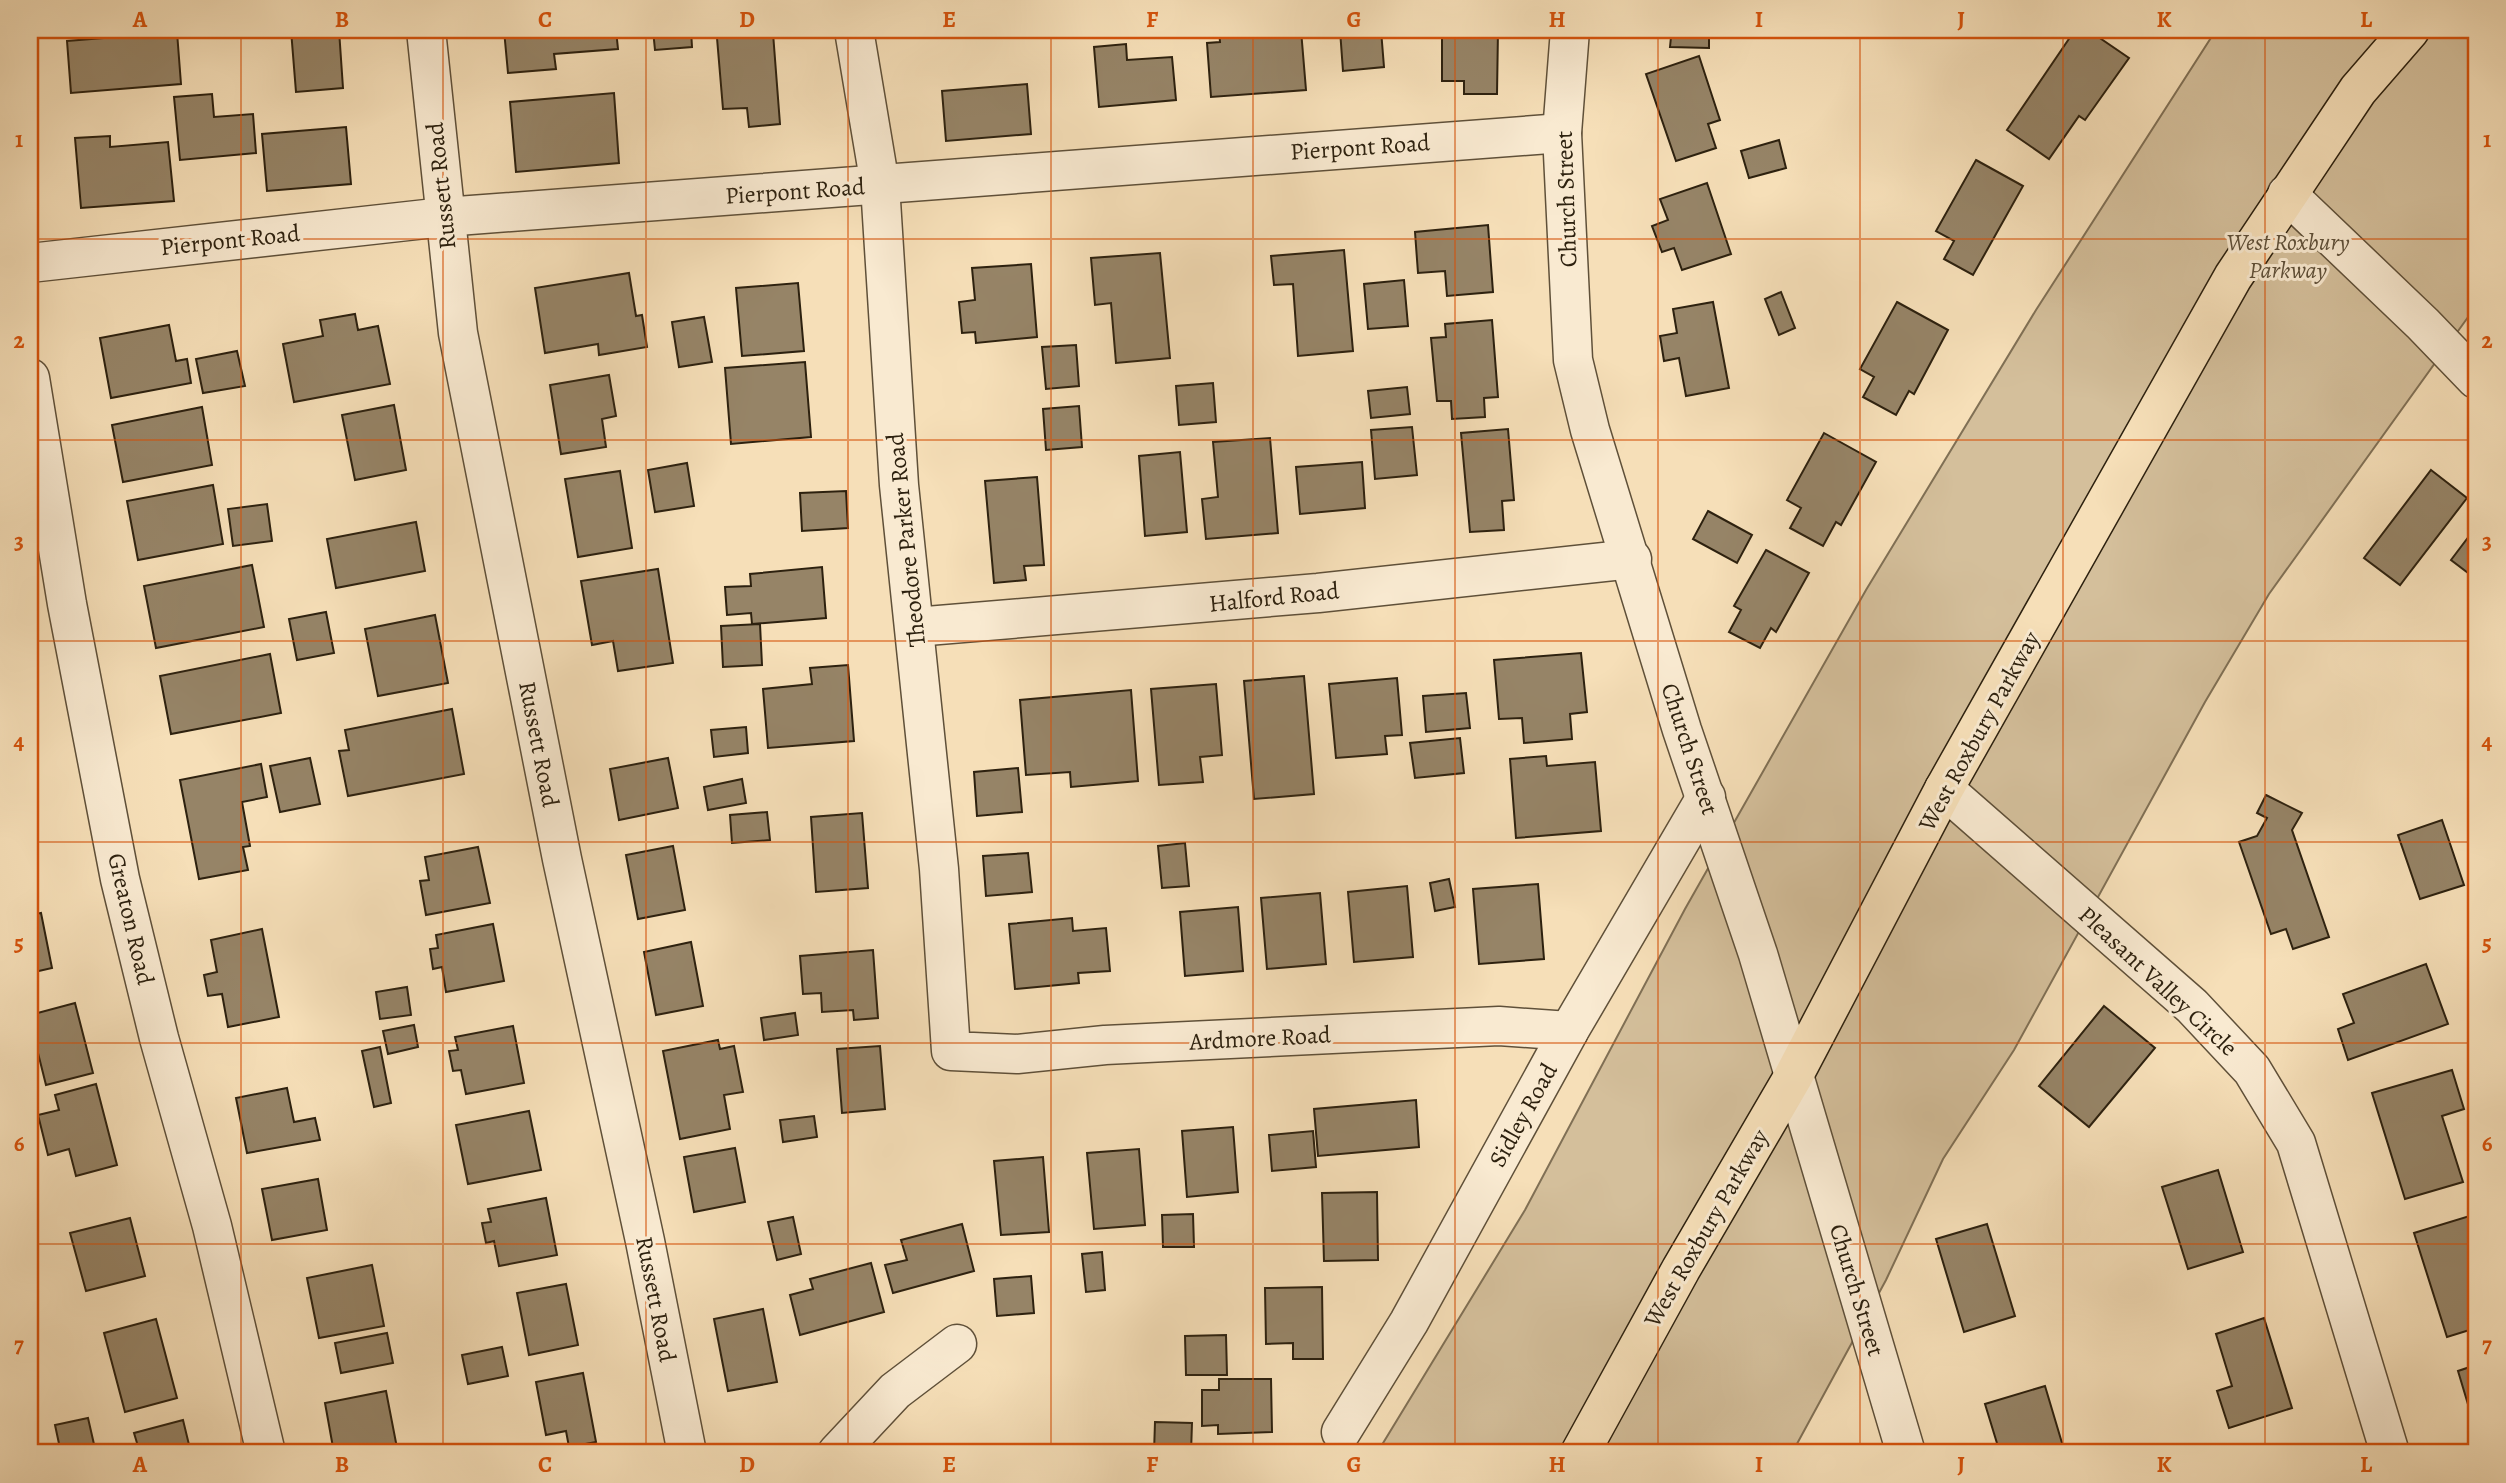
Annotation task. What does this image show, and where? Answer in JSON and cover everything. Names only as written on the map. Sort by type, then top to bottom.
[{"type":"main road","name":"West Roxbury Parkway","points":[[1580,1453],[1681,1269],[1793,1077],[1944,789],[2233,277],[2358,90],[2410,30]]},
{"type":"street","name":"Russett Road","points":[[426,30],[444,217],[464,360],[562,859],[645,1241],[687,1453]]},
{"type":"street","name":"Theodore Parker Road","points":[[855,30],[880,185],[899,485],[939,869],[951,1051]]},
{"type":"street","name":"Church Street","points":[[1570,30],[1562,132],[1573,360],[1590,430],[1632,559],[1682,730],[1758,954],[1906,1453]]},
{"type":"street","name":"Pierpont Road","points":[[30,262],[444,217],[1562,132]]},
{"type":"street","points":[[2287,194],[2423,324],[2476,379]]},
{"type":"street","name":"Greaton Road","points":[[30,378],[67,604],[120,879],[159,1038],[212,1226],[266,1453]]},
{"type":"street","name":"Halford Road","points":[[915,627],[1292,595],[1632,559]]},
{"type":"street","name":"Pleasant Valley Circle","points":[[1944,789],[2192,1006],[2252,1070],[2296,1143],[2390,1453]]},
{"type":"street","name":"Sidley Road","points":[[1341,1433],[1409,1322],[1569,1031],[1706,797]]},
{"type":"street","name":"Ardmore Road","points":[[951,1051],[1017,1054],[1105,1045],[1499,1026],[1569,1031]]},
{"type":"street","points":[[837,1453],[895,1391],[957,1344]]},
{"type":"green space","name":"West Roxbury Parkway","points":[[2216,30],[2476,30],[2476,306],[2269,594],[2205,702],[2014,1050],[1943,1159],[1886,1280],[1792,1453],[1377,1453],[1525,1210],[1685,909],[1866,590],[2036,310]]},
{"type":"building","points":[[291,30],[339,30],[343,88],[296,92]]},
{"type":"building","points":[[504,30],[616,30],[618,49],[554,54],[556,69],[508,73]]},
{"type":"building","points":[[653,30],[691,30],[692,47],[655,50]]},
{"type":"building","points":[[1219,30],[1301,30],[1306,90],[1211,97],[1207,43],[1220,42]]},
{"type":"building","points":[[1340,30],[1381,30],[1384,67],[1343,71]]},
{"type":"building","points":[[1442,30],[1498,30],[1497,94],[1464,94],[1464,81],[1442,81]]},
{"type":"building","points":[[1657,30],[1709,30],[1709,48],[1670,47],[1671,37],[1657,36]]},
{"type":"building","points":[[2075,30],[2088,30],[2129,58],[2085,120],[2079,116],[2049,159],[2007,130]]},
{"type":"building","points":[[177,32],[181,84],[71,93],[67,41]]},
{"type":"building","points":[[773,33],[780,124],[749,127],[747,108],[723,109],[717,38]]},
{"type":"building","points":[[1126,44],[1127,60],[1172,57],[1176,100],[1099,107],[1094,47]]},
{"type":"building","points":[[1699,56],[1720,120],[1708,124],[1716,148],[1676,161],[1646,74]]},
{"type":"building","points":[[1027,84],[1031,134],[946,141],[942,91]]},
{"type":"building","points":[[614,93],[619,163],[516,172],[510,102]]},
{"type":"building","points":[[212,94],[214,117],[253,114],[256,153],[180,160],[174,97]]},
{"type":"building","points":[[346,127],[351,184],[267,191],[262,134]]},
{"type":"building","points":[[110,136],[110,147],[168,142],[174,201],[81,208],[75,138]]},
{"type":"building","points":[[1779,140],[1786,168],[1749,178],[1741,151]]},
{"type":"building","points":[[1976,160],[2023,186],[1973,275],[1944,259],[1954,241],[1936,231]]},
{"type":"building","points":[[1707,183],[1731,254],[1682,270],[1674,248],[1662,252],[1652,226],[1668,220],[1660,199]]},
{"type":"building","points":[[1488,225],[1493,292],[1447,296],[1445,271],[1418,273],[1415,232]]},
{"type":"building","points":[[1344,250],[1353,351],[1298,356],[1293,284],[1274,285],[1271,256]]},
{"type":"building","points":[[1160,253],[1170,358],[1116,363],[1111,303],[1095,305],[1091,258]]},
{"type":"building","points":[[1031,264],[1037,337],[976,343],[975,332],[962,333],[959,302],[975,300],[972,268]]},
{"type":"building","points":[[629,273],[636,316],[642,315],[647,347],[599,355],[598,344],[545,353],[535,288]]},
{"type":"building","points":[[1404,280],[1408,326],[1368,329],[1364,284]]},
{"type":"building","points":[[798,283],[804,351],[742,356],[736,288]]},
{"type":"building","points":[[1781,292],[1795,328],[1779,335],[1765,299]]},
{"type":"building","points":[[1713,302],[1729,388],[1686,396],[1679,358],[1664,361],[1660,336],[1677,333],[1673,309]]},
{"type":"building","points":[[1897,302],[1948,330],[1914,394],[1909,391],[1896,415],[1863,397],[1874,377],[1860,369]]},
{"type":"building","points":[[355,314],[358,330],[378,326],[390,384],[294,402],[283,344],[323,336],[320,320]]},
{"type":"building","points":[[704,317],[712,362],[679,367],[672,322]]},
{"type":"building","points":[[1492,320],[1498,397],[1484,398],[1485,417],[1452,419],[1451,401],[1437,401],[1431,338],[1446,337],[1445,324]]},
{"type":"building","points":[[169,325],[176,361],[187,359],[191,383],[111,398],[100,338]]},
{"type":"building","points":[[1076,345],[1079,386],[1046,389],[1042,347]]},
{"type":"building","points":[[237,351],[245,386],[203,393],[196,359]]},
{"type":"building","points":[[805,362],[811,437],[731,444],[725,368]]},
{"type":"building","points":[[609,375],[616,416],[602,419],[606,447],[561,454],[550,385]]},
{"type":"building","points":[[1213,383],[1216,422],[1179,425],[1176,386]]},
{"type":"building","points":[[1407,387],[1410,414],[1371,418],[1368,391]]},
{"type":"building","points":[[394,405],[406,470],[355,480],[342,415]]},
{"type":"building","points":[[1079,406],[1082,447],[1046,450],[1043,409]]},
{"type":"building","points":[[202,407],[212,465],[123,482],[112,425]]},
{"type":"building","points":[[1412,427],[1417,475],[1375,479],[1371,430]]},
{"type":"building","points":[[1508,429],[1514,500],[1502,501],[1504,530],[1470,532],[1461,433]]},
{"type":"building","points":[[1824,433],[1876,462],[1841,525],[1836,522],[1823,546],[1790,528],[1801,508],[1787,500]]},
{"type":"building","points":[[1270,438],[1278,533],[1206,539],[1202,499],[1218,497],[1213,442]]},
{"type":"building","points":[[1180,452],[1187,532],[1145,536],[1139,456]]},
{"type":"building","points":[[1362,462],[1365,508],[1300,514],[1296,467]]},
{"type":"building","points":[[687,463],[694,506],[655,512],[648,470]]},
{"type":"building","points":[[2431,470],[2467,498],[2400,585],[2364,558]]},
{"type":"building","points":[[620,471],[632,548],[578,557],[565,479]]},
{"type":"building","points":[[1037,477],[1044,565],[1024,566],[1026,580],[994,583],[985,481]]},
{"type":"building","points":[[213,485],[223,544],[138,560],[127,501]]},
{"type":"building","points":[[846,491],[848,528],[802,531],[800,493]]},
{"type":"building","points":[[267,504],[272,541],[233,546],[228,509]]},
{"type":"building","points":[[1708,511],[1752,535],[1737,563],[1693,539]]},
{"type":"building","points":[[416,522],[425,571],[336,588],[327,539]]},
{"type":"building","points":[[2476,527],[2476,579],[2451,560]]},
{"type":"building","points":[[1766,550],[1809,573],[1776,632],[1771,628],[1760,648],[1729,632],[1741,610],[1734,606]]},
{"type":"building","points":[[252,565],[264,627],[156,648],[144,586]]},
{"type":"building","points":[[822,567],[826,618],[752,624],[751,613],[727,615],[725,587],[751,586],[750,574]]},
{"type":"building","points":[[658,569],[673,663],[618,671],[613,641],[592,645],[581,581]]},
{"type":"building","points":[[326,612],[334,653],[297,660],[289,619]]},
{"type":"building","points":[[435,615],[448,683],[378,696],[365,629]]},
{"type":"building","points":[[760,624],[762,665],[723,667],[721,626]]},
{"type":"building","points":[[1581,653],[1587,712],[1570,714],[1572,739],[1524,743],[1522,718],[1499,719],[1494,660]]},
{"type":"building","points":[[270,654],[281,713],[171,734],[160,676]]},
{"type":"building","points":[[848,665],[854,741],[768,748],[763,689],[812,684],[810,668]]},
{"type":"building","points":[[1304,676],[1314,794],[1254,799],[1244,681]]},
{"type":"building","points":[[1397,678],[1402,735],[1385,736],[1387,754],[1336,758],[1329,684]]},
{"type":"building","points":[[1216,684],[1222,755],[1200,757],[1203,782],[1159,785],[1151,689]]},
{"type":"building","points":[[1131,690],[1138,781],[1071,787],[1070,772],[1026,775],[1020,700]]},
{"type":"building","points":[[1466,693],[1470,728],[1426,732],[1423,696]]},
{"type":"building","points":[[452,709],[464,774],[348,796],[339,751],[349,750],[345,730]]},
{"type":"building","points":[[746,727],[748,753],[714,757],[711,730]]},
{"type":"building","points":[[1460,738],[1464,773],[1415,778],[1410,743]]},
{"type":"building","points":[[1546,756],[1547,766],[1595,762],[1601,831],[1516,838],[1510,759]]},
{"type":"building","points":[[310,758],[320,804],[280,812],[270,766]]},
{"type":"building","points":[[668,758],[678,808],[619,820],[610,769]]},
{"type":"building","points":[[261,764],[267,797],[242,802],[250,846],[243,847],[248,870],[199,879],[180,780]]},
{"type":"building","points":[[1018,768],[1022,812],[977,816],[974,772]]},
{"type":"building","points":[[742,779],[746,803],[708,810],[704,787]]},
{"type":"building","points":[[2266,795],[2302,813],[2292,830],[2329,937],[2293,949],[2286,929],[2271,934],[2239,842],[2257,836],[2267,818],[2257,813]]},
{"type":"building","points":[[767,812],[770,840],[732,843],[730,815]]},
{"type":"building","points":[[862,813],[868,888],[816,892],[811,817]]},
{"type":"building","points":[[2442,820],[2464,885],[2420,899],[2398,835]]},
{"type":"building","points":[[30,841],[37,880],[30,881]]},
{"type":"building","points":[[1185,843],[1189,886],[1162,888],[1158,846]]},
{"type":"building","points":[[673,846],[685,910],[638,919],[626,855]]},
{"type":"building","points":[[478,847],[490,903],[426,915],[420,881],[429,880],[425,857]]},
{"type":"building","points":[[1028,853],[1032,892],[986,896],[983,856]]},
{"type":"building","points":[[1449,879],[1455,907],[1435,911],[1430,883]]},
{"type":"building","points":[[1538,884],[1544,959],[1479,964],[1473,889]]},
{"type":"building","points":[[1407,886],[1413,957],[1354,962],[1348,892]]},
{"type":"building","points":[[1320,893],[1326,964],[1267,969],[1261,898]]},
{"type":"building","points":[[1238,907],[1243,971],[1185,976],[1180,912]]},
{"type":"building","points":[[41,913],[52,968],[30,973],[30,915]]},
{"type":"building","points":[[1072,918],[1073,931],[1106,928],[1110,971],[1078,973],[1079,983],[1015,989],[1009,924]]},
{"type":"building","points":[[493,924],[504,981],[446,992],[442,967],[433,969],[430,949],[438,948],[436,935]]},
{"type":"building","points":[[262,929],[279,1017],[228,1027],[222,994],[208,996],[204,975],[217,972],[211,940]]},
{"type":"building","points":[[691,942],[703,1006],[656,1015],[644,952]]},
{"type":"building","points":[[873,950],[878,1018],[854,1020],[853,1010],[822,1012],[821,993],[803,994],[800,956]]},
{"type":"building","points":[[2426,964],[2448,1024],[2348,1060],[2338,1029],[2354,1023],[2343,994]]},
{"type":"building","points":[[407,987],[411,1015],[380,1019],[376,992]]},
{"type":"building","points":[[75,1003],[93,1073],[46,1085],[37,1049],[30,1050],[30,1015]]},
{"type":"building","points":[[2104,1006],[2155,1048],[2089,1127],[2039,1086]]},
{"type":"building","points":[[795,1013],[798,1035],[764,1040],[761,1018]]},
{"type":"building","points":[[414,1025],[418,1047],[388,1054],[383,1031]]},
{"type":"building","points":[[513,1026],[524,1083],[466,1094],[461,1070],[453,1071],[449,1051],[458,1050],[455,1037]]},
{"type":"building","points":[[718,1040],[720,1049],[734,1046],[743,1092],[724,1095],[730,1129],[680,1139],[663,1051]]},
{"type":"building","points":[[880,1046],[885,1109],[842,1113],[837,1049]]},
{"type":"building","points":[[380,1047],[391,1103],[374,1107],[362,1051]]},
{"type":"building","points":[[2452,1070],[2464,1109],[2442,1116],[2463,1182],[2405,1199],[2372,1093]]},
{"type":"building","points":[[96,1084],[117,1165],[76,1176],[69,1149],[48,1155],[38,1115],[59,1110],[55,1095]]},
{"type":"building","points":[[287,1088],[294,1122],[315,1118],[320,1140],[247,1153],[236,1098]]},
{"type":"building","points":[[1416,1100],[1419,1147],[1318,1156],[1314,1109]]},
{"type":"building","points":[[529,1111],[541,1170],[468,1184],[456,1125]]},
{"type":"building","points":[[814,1116],[817,1137],[783,1142],[780,1120]]},
{"type":"building","points":[[1233,1127],[1238,1192],[1187,1197],[1182,1131]]},
{"type":"building","points":[[1313,1131],[1316,1167],[1272,1171],[1269,1135]]},
{"type":"building","points":[[735,1148],[745,1202],[694,1212],[684,1157]]},
{"type":"building","points":[[1139,1149],[1145,1225],[1094,1229],[1087,1153]]},
{"type":"building","points":[[1043,1157],[1049,1232],[1001,1235],[994,1161]]},
{"type":"building","points":[[2218,1170],[2243,1252],[2188,1269],[2162,1187]]},
{"type":"building","points":[[318,1179],[327,1230],[272,1240],[262,1189]]},
{"type":"building","points":[[1377,1192],[1378,1260],[1324,1261],[1322,1193]]},
{"type":"building","points":[[546,1198],[557,1255],[499,1266],[494,1241],[486,1243],[482,1223],[491,1222],[488,1209]]},
{"type":"building","points":[[1193,1214],[1194,1247],[1163,1247],[1162,1215]]},
{"type":"building","points":[[2476,1214],[2476,1328],[2447,1337],[2414,1233]]},
{"type":"building","points":[[793,1217],[801,1254],[777,1260],[768,1222]]},
{"type":"building","points":[[130,1218],[145,1276],[86,1291],[70,1233]]},
{"type":"building","points":[[962,1224],[974,1271],[893,1293],[885,1265],[907,1260],[901,1240]]},
{"type":"building","points":[[1987,1224],[2015,1316],[1964,1332],[1936,1239]]},
{"type":"building","points":[[1102,1252],[1105,1290],[1086,1292],[1082,1254]]},
{"type":"building","points":[[871,1263],[884,1312],[800,1335],[790,1295],[813,1289],[810,1279]]},
{"type":"building","points":[[372,1265],[384,1326],[319,1338],[307,1278]]},
{"type":"building","points":[[1031,1276],[1034,1313],[997,1316],[994,1279]]},
{"type":"building","points":[[566,1284],[578,1345],[529,1355],[517,1293]]},
{"type":"building","points":[[1322,1287],[1323,1359],[1293,1359],[1293,1343],[1266,1344],[1265,1288]]},
{"type":"building","points":[[763,1309],[777,1382],[728,1391],[714,1319]]},
{"type":"building","points":[[2264,1318],[2292,1408],[2229,1428],[2217,1391],[2232,1386],[2216,1334]]},
{"type":"building","points":[[156,1319],[177,1398],[125,1412],[104,1333]]},
{"type":"building","points":[[387,1333],[393,1363],[341,1373],[335,1343]]},
{"type":"building","points":[[1226,1335],[1227,1375],[1186,1375],[1185,1336]]},
{"type":"building","points":[[502,1347],[508,1376],[468,1384],[462,1355]]},
{"type":"building","points":[[2476,1365],[2476,1431],[2458,1371]]},
{"type":"building","points":[[583,1373],[596,1442],[569,1447],[566,1431],[546,1435],[536,1382]]},
{"type":"building","points":[[1219,1379],[1271,1379],[1272,1432],[1218,1434],[1218,1425],[1202,1426],[1202,1390],[1219,1390]]},
{"type":"building","points":[[2045,1386],[2065,1453],[2000,1453],[1985,1404]]},
{"type":"building","points":[[386,1391],[398,1453],[334,1453],[325,1403]]},
{"type":"building","points":[[88,1418],[96,1453],[61,1453],[55,1425]]},
{"type":"building","points":[[183,1420],[191,1453],[140,1453],[134,1433]]},
{"type":"building","points":[[1155,1422],[1192,1423],[1191,1453],[1154,1453]]},
{"type":"building","points":[[516,1445],[517,1453],[481,1453],[481,1450]]}]
